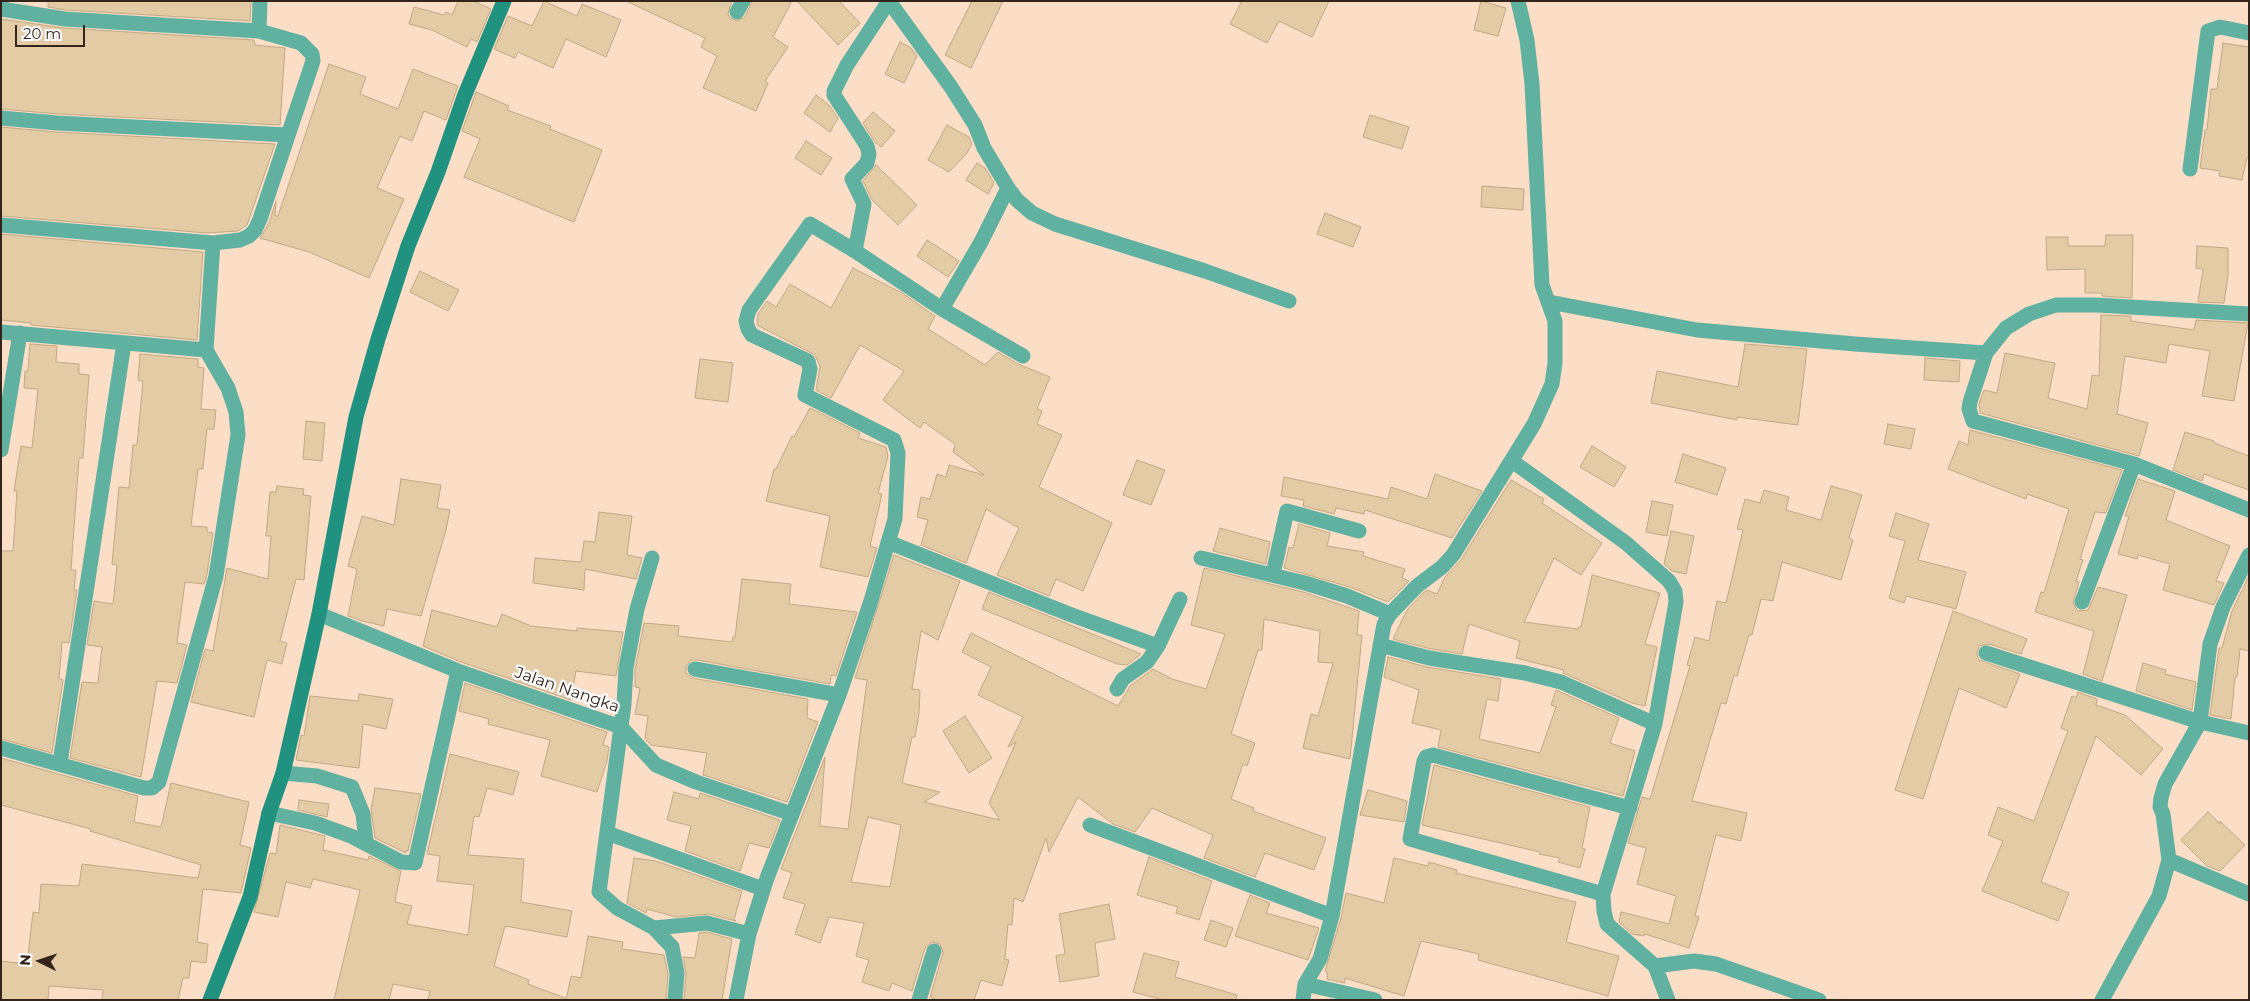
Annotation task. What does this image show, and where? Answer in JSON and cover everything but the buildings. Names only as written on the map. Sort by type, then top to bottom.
[{"type":"street","points":[[259,31],[260,1]]},
{"type":"street","points":[[210,1000],[250,897],[269,813],[282,773],[319,614],[356,417],[378,339],[408,246],[438,172],[464,97],[504,1]]},
{"type":"street","points":[[855,251],[864,204],[852,179],[867,163],[869,154],[867,146],[834,95],[834,91],[847,66],[889,1],[951,87],[1008,188],[1017,200],[1032,213],[1054,224],[1204,271],[1289,301]]},
{"type":"street","points":[[1303,1000],[1305,984],[1320,960],[1332,916],[1384,624],[1390,614],[1417,586],[1453,556],[1534,424],[1552,384],[1556,363],[1554,321],[1542,285],[1532,84],[1527,40],[1518,1]]},
{"type":"street","points":[[1,9],[65,19],[259,31],[301,44],[312,54],[313,61],[255,230],[249,236],[240,240],[212,243],[1,225]]},
{"type":"street","points":[[2190,169],[2208,31],[2220,27],[2249,33]]},
{"type":"street","points":[[1,118],[57,124],[288,135]]},
{"type":"street","points":[[942,309],[981,242],[1008,188]]},
{"type":"street","points":[[736,1000],[749,934],[764,889],[839,695],[870,604],[895,519],[898,453],[894,440],[808,399],[804,395],[804,390],[810,369],[808,361],[752,335],[746,321],[749,310],[810,224],[855,251],[942,309],[1023,356]]},
{"type":"street","points":[[1,748],[144,788],[152,788],[159,782],[216,576],[238,435],[236,412],[228,388],[206,350],[212,243]]},
{"type":"street","points":[[1549,302],[1697,330],[1986,353]]},
{"type":"street","points":[[2249,314],[2097,305],[2056,305],[2029,314],[2006,328],[1986,353],[1969,409],[1972,420],[2134,464],[2249,510]]},
{"type":"street","points":[[1,332],[206,350]]},
{"type":"street","points":[[1,450],[20,334]]},
{"type":"street","points":[[60,763],[124,343]]},
{"type":"street","points":[[1512,461],[1626,543],[1669,581],[1675,591],[1676,602],[1655,724],[1603,894],[1607,924],[1655,966],[1668,1000]]},
{"type":"street","points":[[2082,602],[2134,464]]},
{"type":"street","points":[[1273,574],[1287,511],[1359,531]]},
{"type":"street","points":[[888,542],[1068,614],[1158,646]]},
{"type":"street","points":[[2102,1000],[2160,896],[2169,860],[2163,814],[2160,807],[2161,798],[2165,784],[2200,722],[2210,644],[2223,607],[2249,555]]},
{"type":"street","points":[[652,558],[631,633],[600,892],[617,908],[654,928],[672,947],[677,973],[675,1000]]},
{"type":"street","points":[[1201,558],[1273,574],[1347,596],[1390,614]]},
{"type":"street","points":[[1117,688],[1123,679],[1147,662],[1158,646],[1180,599]]},
{"type":"street","name":"Jalan Nangka","points":[[319,614],[458,671],[621,726],[656,765],[696,782],[792,814]]},
{"type":"street","points":[[1380,646],[1419,656],[1525,673],[1561,682],[1655,724]]},
{"type":"street","points":[[1986,653],[2200,722],[2248,733],[2249,728]]},
{"type":"street","points":[[695,669],[839,695]]},
{"type":"street","points":[[269,813],[315,823],[366,842],[372,848],[402,862],[415,863],[458,671]]},
{"type":"street","points":[[1603,894],[1410,839],[1424,761],[1426,757],[1433,756],[1630,808]]},
{"type":"street","points":[[282,773],[317,776],[352,787],[363,814],[366,842]]},
{"type":"street","points":[[1090,825],[1332,916]]},
{"type":"street","points":[[607,833],[764,889]]},
{"type":"street","points":[[2169,860],[2249,894]]},
{"type":"street","points":[[654,928],[707,923],[749,934]]},
{"type":"street","points":[[919,1000],[934,951]]},
{"type":"street","points":[[1655,966],[1694,961],[1716,964],[1819,1000]]},
{"type":"street","points":[[1305,984],[1375,1000]]}]
